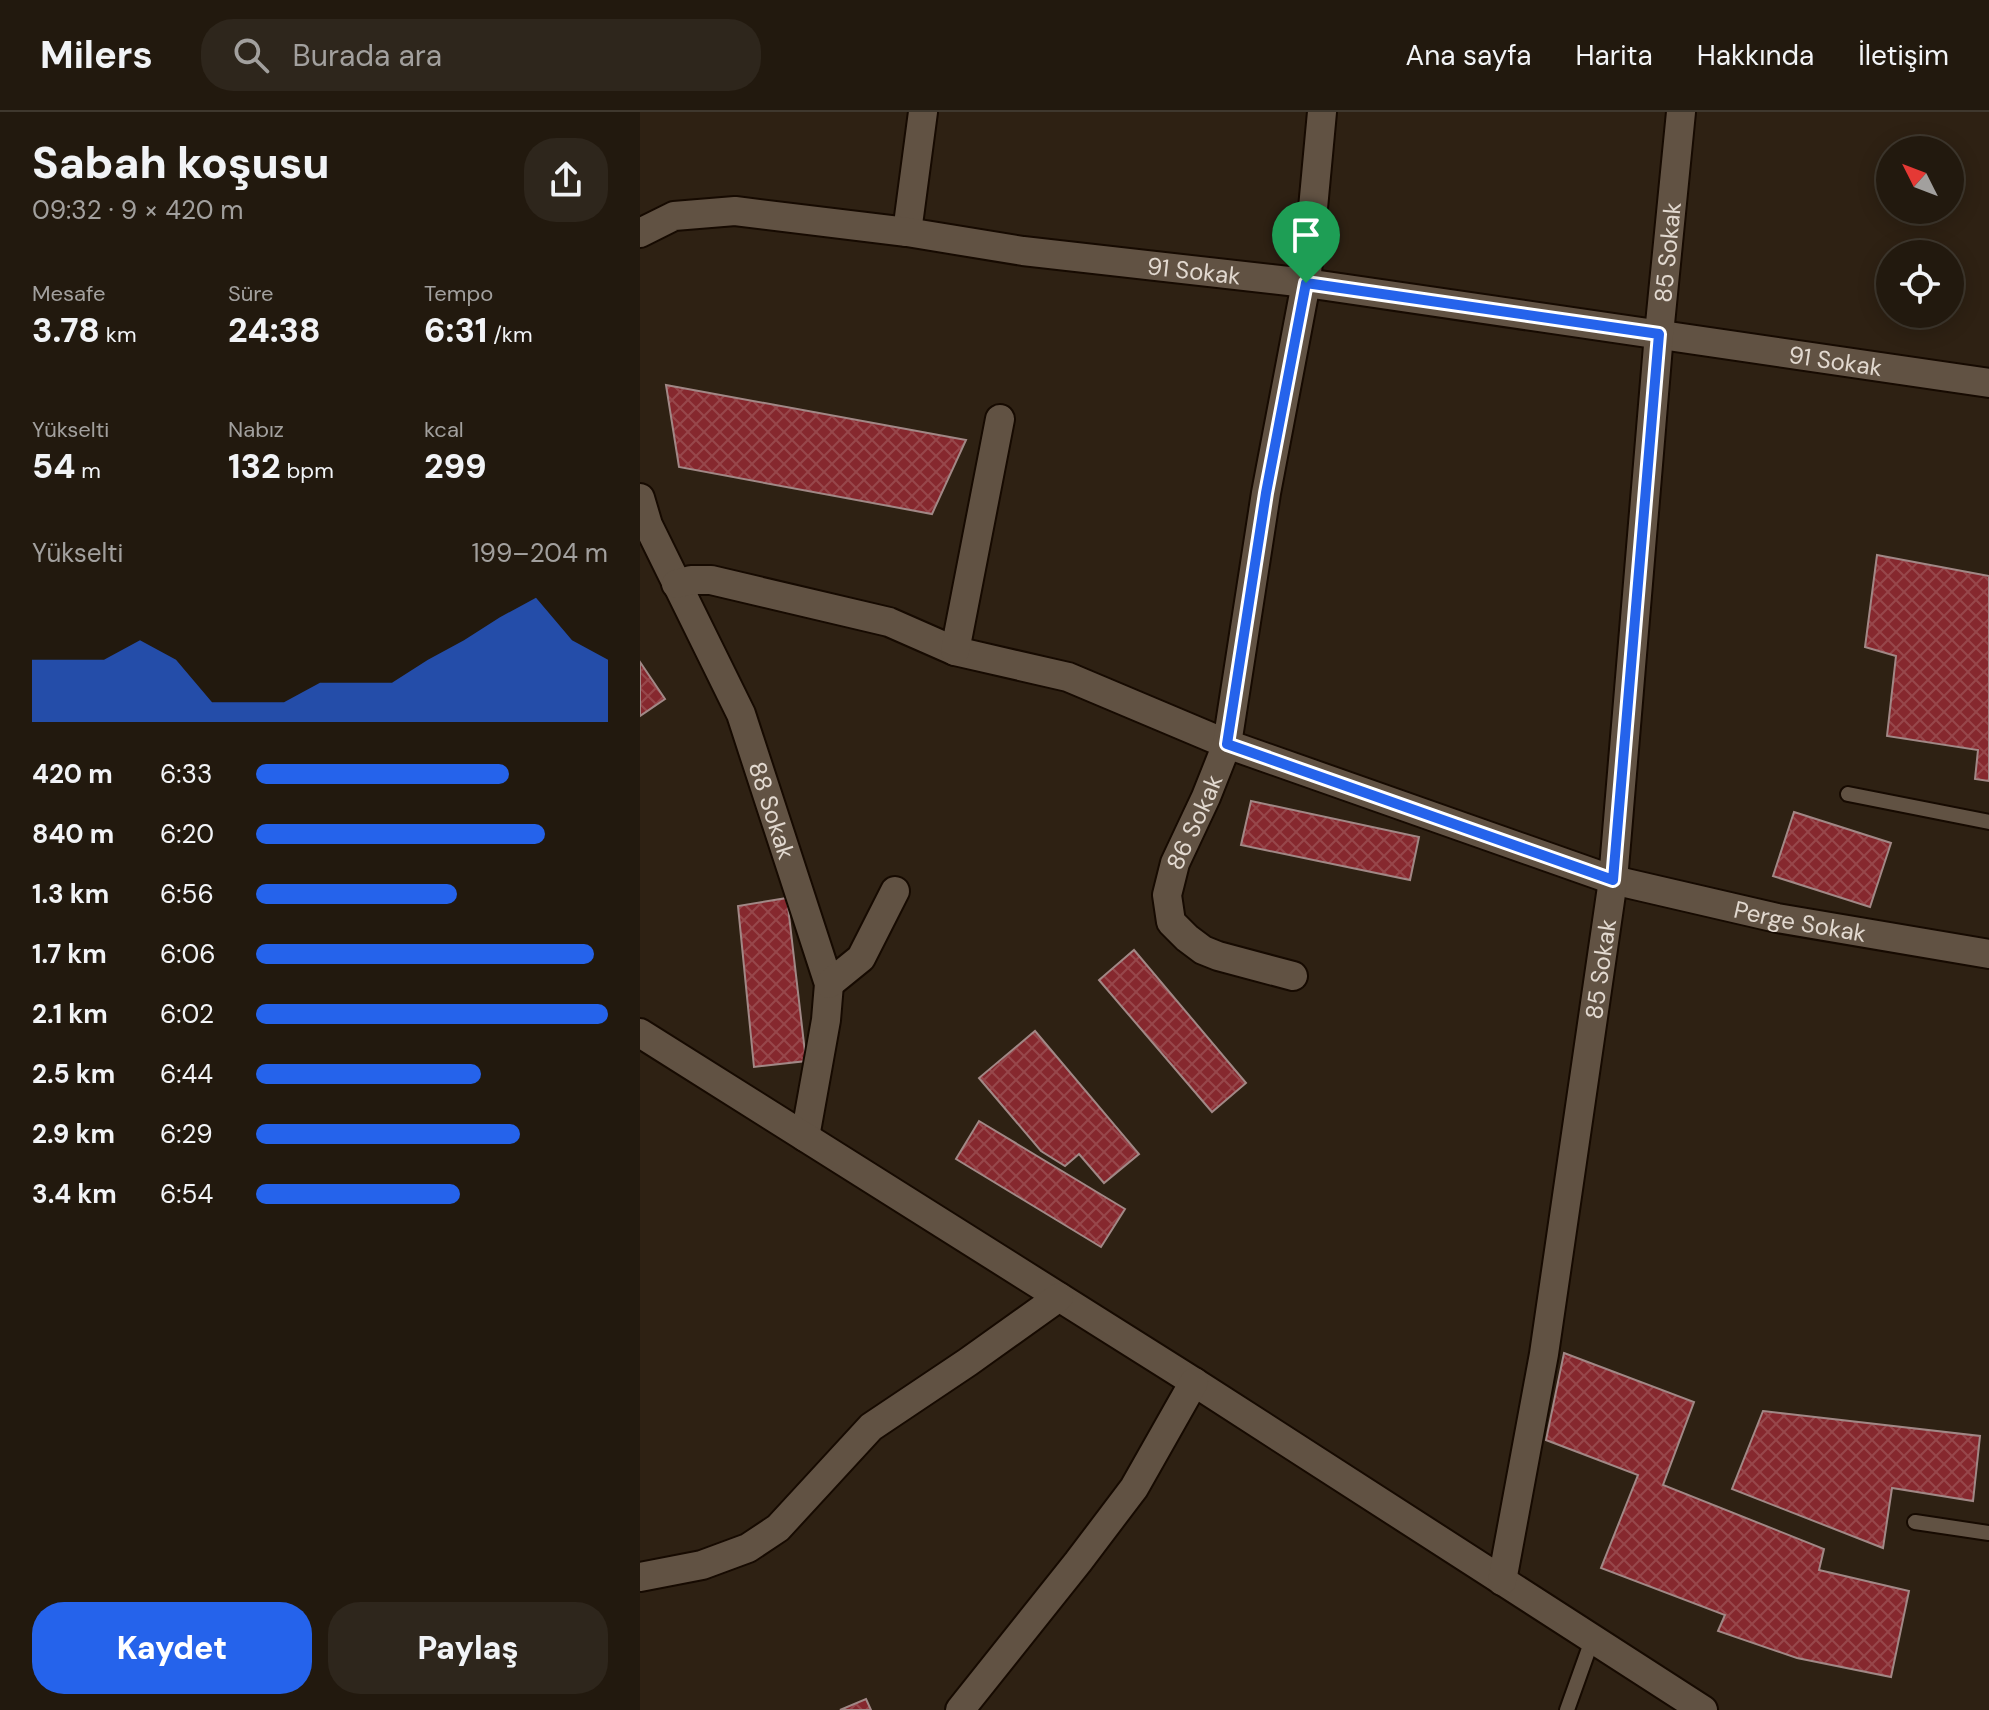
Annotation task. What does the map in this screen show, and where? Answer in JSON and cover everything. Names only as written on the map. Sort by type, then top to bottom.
[{"type":"street","points":[[907,232],[923,112]]},
{"type":"street","name":"86 Sokak","points":[[1293,976],[1203,950],[1171,922],[1167,895],[1175,863],[1227,744],[1266,493],[1306,283],[1322,112]]},
{"type":"street","name":"85 Sokak","points":[[1502,1581],[1544,1354],[1613,880],[1681,112]]},
{"type":"street","name":"91 Sokak","points":[[640,233],[674,216],[735,211],[907,232],[1023,251],[1306,283],[1989,383]]},
{"type":"street","points":[[955,651],[1000,419]]},
{"type":"street","name":"88 Sokak","points":[[643,517],[741,714],[829,984],[826,1020],[805,1137]]},
{"type":"street","name":"Perge Sokak","points":[[676,584],[711,580],[889,622],[955,651],[1068,677],[1227,744],[1613,880],[1777,918],[1989,954]]},
{"type":"street","points":[[829,984],[861,958],[895,891]]},
{"type":"street","points":[[640,1033],[1194,1382],[1703,1710]]},
{"type":"street","points":[[640,1577],[702,1565],[748,1548],[778,1528],[871,1427],[1059,1297]]},
{"type":"street","points":[[960,1710],[1134,1488],[1194,1382]]},
{"type":"lane","points":[[1848,794],[1989,822]]},
{"type":"lane","points":[[1915,1522],[1989,1533]]},
{"type":"lane","points":[[1567,1710],[1592,1640]]},
{"type":"building","points":[[666,385],[966,440],[932,514],[679,467]]},
{"type":"building","points":[[1877,555],[1989,576],[1989,781],[1975,779],[1978,750],[1887,736],[1896,656],[1865,647]]},
{"type":"building","points":[[640,662],[665,699],[640,716]]},
{"type":"building","points":[[1251,801],[1419,837],[1410,880],[1241,845]]},
{"type":"building","points":[[1794,812],[1891,843],[1870,907],[1773,876]]},
{"type":"building","points":[[787,898],[806,1061],[754,1067],[738,906]]},
{"type":"building","points":[[1134,950],[1246,1083],[1212,1112],[1099,980]]},
{"type":"building","points":[[1035,1031],[1139,1154],[1104,1183],[1079,1154],[1065,1166],[1041,1151],[979,1078]]},
{"type":"building","points":[[979,1121],[1125,1209],[1101,1247],[956,1159]]},
{"type":"building","points":[[1564,1353],[1694,1402],[1663,1485],[1824,1549],[1819,1570],[1909,1591],[1891,1677],[1797,1658],[1718,1631],[1725,1615],[1601,1568],[1638,1475],[1546,1440]]},
{"type":"building","points":[[1763,1411],[1980,1436],[1973,1501],[1892,1488],[1883,1548],[1732,1489]]},
{"type":"building","points":[[866,1699],[871,1710],[840,1710]]},
{"type":"route","points":[[1306,283],[1659,334],[1613,880],[1227,744],[1266,493],[1306,283]]}]
